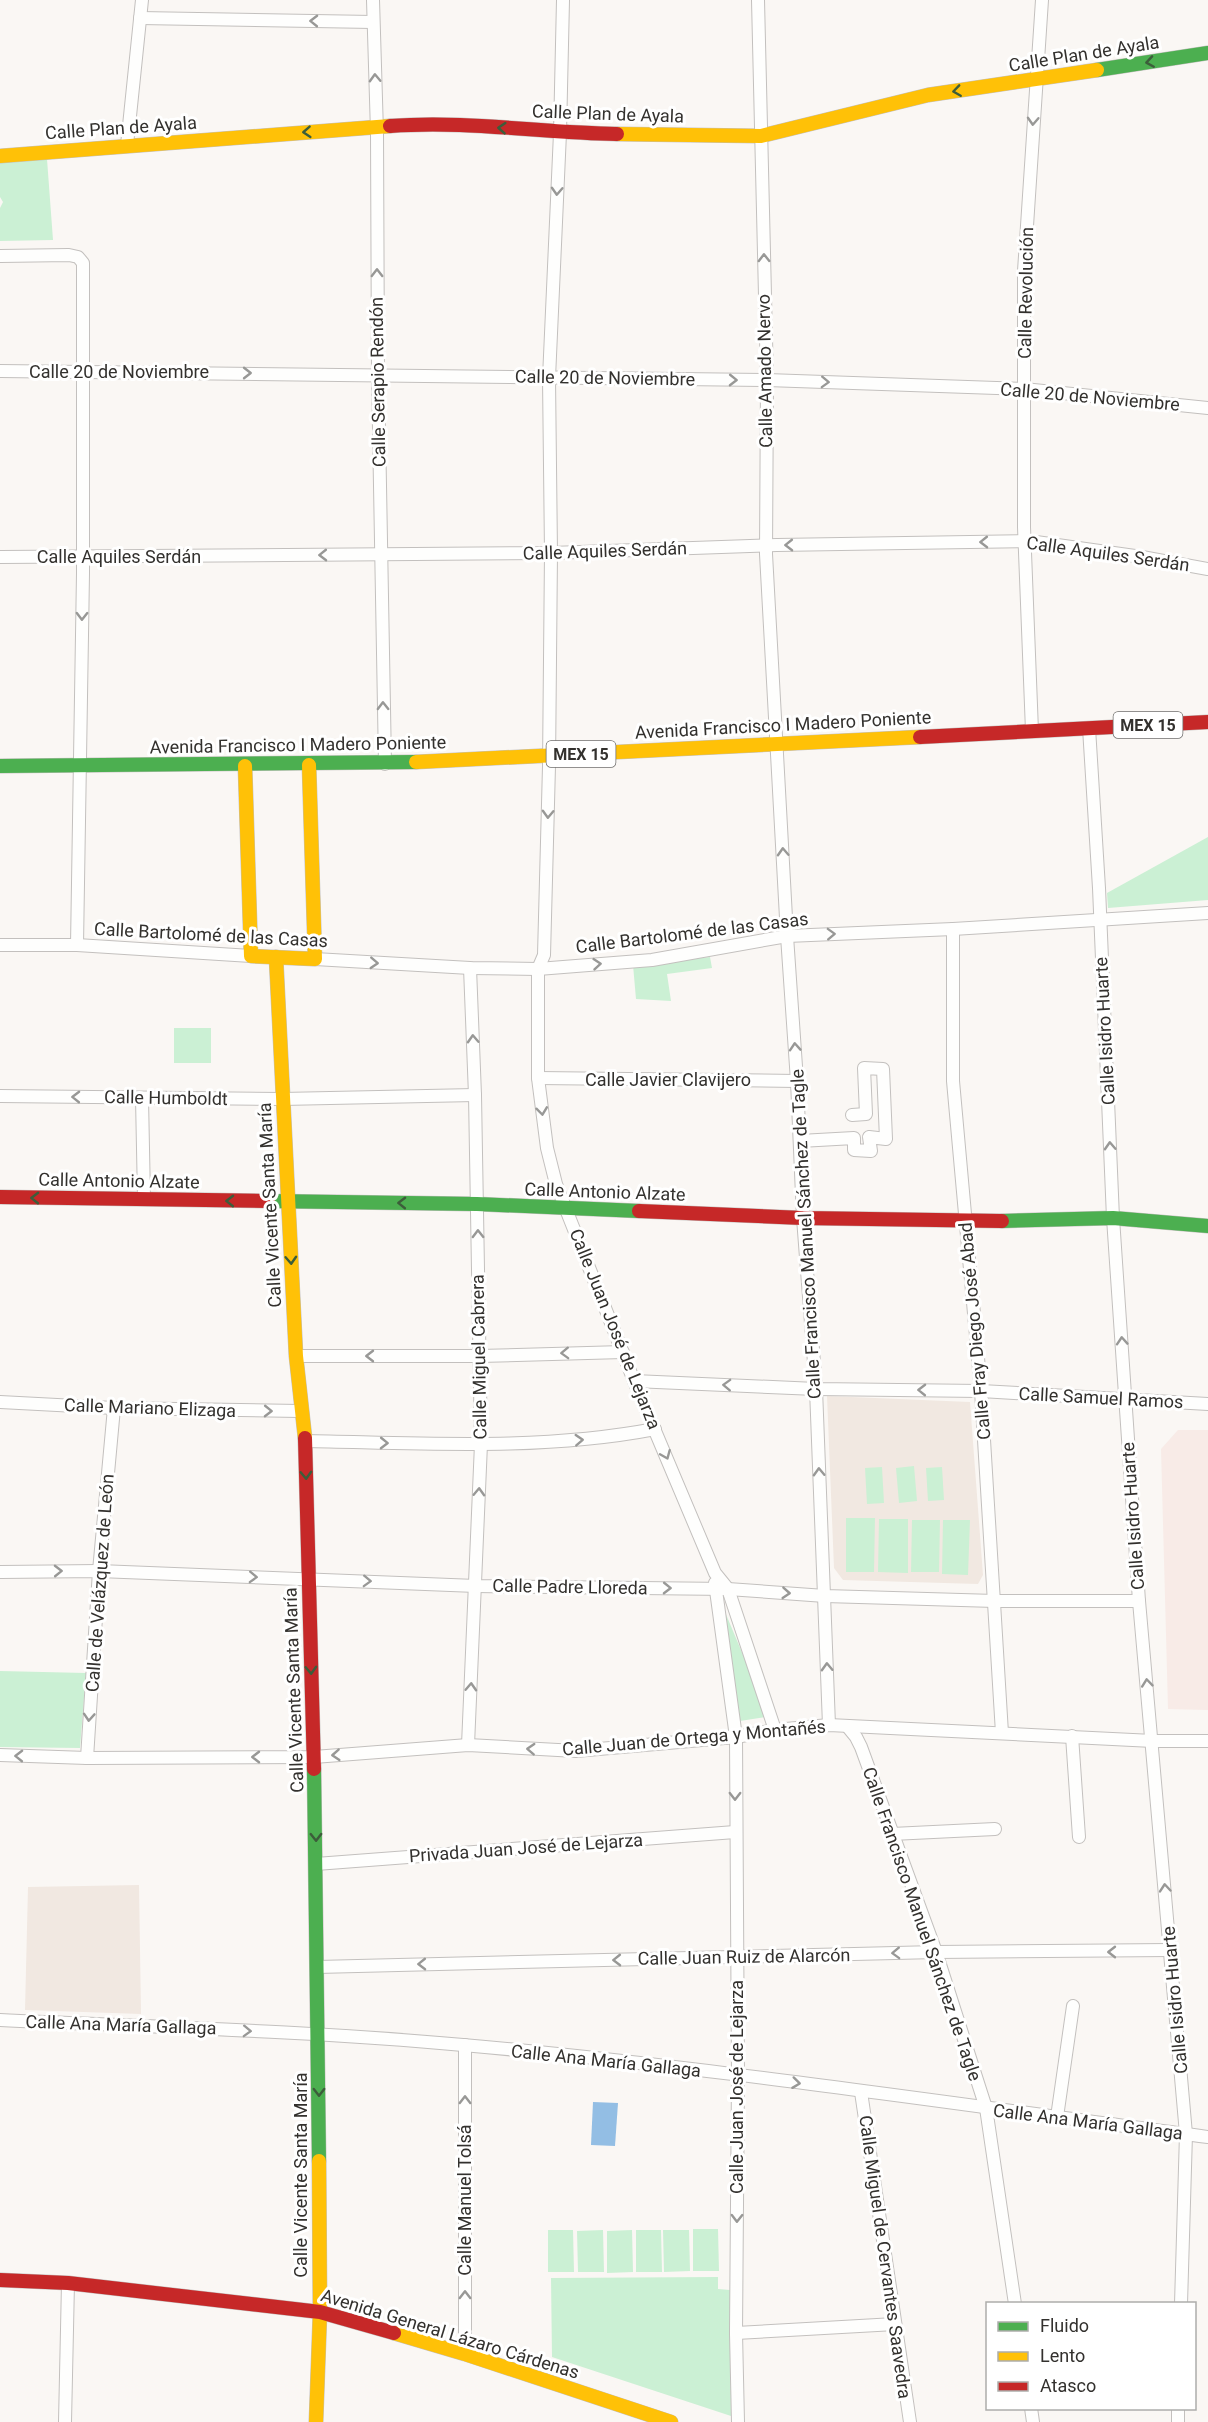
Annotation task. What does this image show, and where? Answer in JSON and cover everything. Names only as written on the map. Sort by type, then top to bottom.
[{"type":"street","points":[[127,145],[142,0]]},
{"type":"street","name":"Calle Serapio Rendón","points":[[373,0],[385,764]]},
{"type":"street","name":"Calle Juan José de Lejarza","points":[[563,0],[560,132],[549,378],[551,553],[549,755],[544,955],[538,969],[538,1078],[547,1148],[556,1184],[634,1382],[722,1589],[775,1731]]},
{"type":"street","name":"Calle Amado Nervo","points":[[758,0],[767,380],[766,546],[776,743]]},
{"type":"street","name":"Calle Revolución","points":[[1032,730],[1025,541],[1024,271],[1042,0]]},
{"type":"street","points":[[140,18],[373,22]]},
{"type":"street","name":"Calle Plan de Ayala","points":[[0,156],[431,123],[560,132],[760,136],[928,95],[1208,53]]},
{"type":"street","points":[[0,256],[69,255],[78,257],[83,263],[84,372],[77,945]]},
{"type":"street","name":"Calle 20 de Noviembre","points":[[0,371],[767,380],[1024,389],[1208,408]]},
{"type":"street","name":"Calle Aquiles Serdán","points":[[0,557],[551,553],[1025,541],[1130,555],[1208,569]]},
{"type":"street","name":"Avenida Francisco I Madero Poniente","points":[[0,766],[385,764],[1208,722]]},
{"type":"street","name":"Calle Isidro Huarte","points":[[1089,728],[1113,1218],[1125,1400],[1139,1601],[1186,2134],[1181,2302]]},
{"type":"street","name":"Calle Francisco Manuel Sánchez de Tagle","points":[[776,743],[803,1218],[816,1389],[829,1725]]},
{"type":"street","points":[[309,765],[315,959]]},
{"type":"street","points":[[245,766],[251,956]]},
{"type":"street","name":"Calle Bartolomé de las Casas","points":[[0,945],[77,945],[470,968],[538,969],[652,960],[787,936],[953,929],[1208,913]]},
{"type":"street","name":"Calle Fray Diego José Abad","points":[[953,929],[953,1081],[981,1391],[1002,1733]]},
{"type":"street","name":"Calle Vicente Santa María","points":[[276,957],[296,1356],[300,1411],[305,1441],[314,1757],[319,2034],[320,2312],[316,2422]]},
{"type":"street","name":"Calle Miguel Cabrera","points":[[468,1745],[481,1444],[475,1095],[470,968]]},
{"type":"street","points":[[800,1141],[854,1138],[854,1150],[871,1150],[869,1137],[886,1139],[883,1069],[864,1068],[866,1114],[852,1115]]},
{"type":"street","name":"Calle Javier Clavijero","points":[[538,1078],[797,1081]]},
{"type":"street","name":"Calle Humboldt","points":[[0,1096],[282,1099],[475,1095]]},
{"type":"street","points":[[142,1098],[144,1199]]},
{"type":"street","name":"Calle Antonio Alzate","points":[[0,1197],[477,1204],[803,1218],[966,1222],[1113,1218],[1208,1226]]},
{"type":"street","points":[[296,1356],[479,1356],[623,1352]]},
{"type":"street","name":"Calle Samuel Ramos","points":[[634,1382],[816,1389],[981,1391],[1208,1404]]},
{"type":"street","name":"Calle Mariano Elizaga","points":[[0,1402],[114,1408],[300,1411]]},
{"type":"street","name":"Calle de Velázquez de León","points":[[87,1758],[99,1571],[114,1408]]},
{"type":"street","points":[[305,1441],[481,1444],[607,1438],[655,1429]]},
{"type":"street","name":"Calle Padre Lloreda","points":[[0,1572],[99,1571],[476,1586],[722,1589],[825,1596],[995,1601],[1139,1601]]},
{"type":"street","name":"Calle Juan José de Lejarza","points":[[722,1589],[736,1737],[738,2422]]},
{"type":"street","name":"Calle Juan de Ortega y Montañés","points":[[0,1755],[87,1758],[314,1757],[468,1745],[576,1751],[736,1737],[829,1725],[1153,1741],[1208,1741]]},
{"type":"street","name":"Calle Francisco Manuel Sánchez de Tagle","points":[[847,1726],[861,1747],[936,1952],[986,2108],[1015,2302]]},
{"type":"street","points":[[1072,1736],[1078,1837]]},
{"type":"street","points":[[892,1834],[995,1829]]},
{"type":"street","name":"Privada Juan José de Lejarza","points":[[316,1864],[735,1832]]},
{"type":"street","name":"Calle Juan Ruiz de Alarcón","points":[[317,1967],[936,1952],[1170,1950]]},
{"type":"street","points":[[1057,2118],[1073,2006]]},
{"type":"street","name":"Calle Ana María Gallaga","points":[[0,2020],[319,2034],[465,2045],[738,2076],[1208,2137]]},
{"type":"street","name":"Calle Manuel Tolsá","points":[[465,2045],[465,2354]]},
{"type":"street","name":"Calle Miguel de Cervantes Saavedra","points":[[861,2092],[910,2422]]},
{"type":"street","name":"Avenida General Lázaro Cárdenas","points":[[0,2280],[68,2283],[320,2312],[465,2354],[671,2422]]},
{"type":"street","points":[[65,2422],[68,2283]]},
{"type":"street","points":[[736,2332],[895,2324]]},
{"type":"shaded area","points":[[827,1396],[970,1402],[983,1575],[978,1584],[843,1580],[834,1568]]},
{"type":"shaded area","points":[[1178,1430],[1208,1430],[1208,1710],[1168,1709],[1161,1449]]},
{"type":"shaded area","points":[[139,1885],[141,2014],[25,2010],[28,1887]]},
{"type":"green space","points":[[47,159],[53,240],[0,241],[0,208],[3,202],[0,197],[0,162]]},
{"type":"green space","points":[[1208,837],[1208,900],[1108,908],[1107,893]]},
{"type":"green space","points":[[710,957],[712,968],[667,974],[671,1001],[636,999],[633,965]]},
{"type":"green space","points":[[174,1028],[211,1028],[211,1063],[174,1063]]},
{"type":"green space","points":[[914,1466],[917,1501],[899,1503],[896,1468]]},
{"type":"green space","points":[[882,1467],[884,1503],[867,1504],[865,1468]]},
{"type":"green space","points":[[942,1467],[944,1500],[928,1501],[926,1468]]},
{"type":"green space","points":[[846,1518],[875,1518],[874,1572],[846,1572]]},
{"type":"green space","points":[[879,1519],[908,1519],[908,1573],[878,1572]]},
{"type":"green space","points":[[912,1520],[940,1520],[939,1572],[911,1572]]},
{"type":"green space","points":[[943,1520],[970,1520],[968,1575],[942,1574]]},
{"type":"green space","points":[[725,1612],[767,1712],[766,1717],[740,1721],[736,1717]]},
{"type":"green space","points":[[0,1671],[86,1673],[80,1748],[0,1747]]},
{"type":"green space","points":[[693,2229],[718,2229],[719,2271],[693,2271]]},
{"type":"green space","points":[[548,2230],[573,2230],[574,2272],[548,2272]]},
{"type":"green space","points":[[603,2230],[604,2272],[578,2272],[577,2231]]},
{"type":"green space","points":[[632,2230],[633,2272],[607,2273],[607,2231]]},
{"type":"green space","points":[[636,2230],[661,2230],[662,2272],[636,2272]]},
{"type":"green space","points":[[663,2230],[689,2230],[690,2271],[664,2272]]},
{"type":"green space","points":[[718,2277],[718,2289],[730,2290],[731,2416],[552,2357],[551,2278]]},
{"type":"water","points":[[593,2102],[618,2103],[615,2146],[591,2145]]},
{"type":"traffic: fast","points":[[1097,70],[1208,53]]},
{"type":"traffic: fast","points":[[0,766],[416,762]]},
{"type":"traffic: fast","points":[[268,1201],[477,1204],[639,1211]]},
{"type":"traffic: fast","points":[[1002,1221],[1113,1218],[1208,1226]]},
{"type":"traffic: fast","points":[[314,1769],[319,2161]]},
{"type":"traffic: slow","points":[[617,134],[761,136],[928,95],[1097,70]]},
{"type":"traffic: slow","points":[[0,156],[390,126]]},
{"type":"traffic: slow","points":[[416,762],[920,737]]},
{"type":"traffic: slow","points":[[245,766],[251,956],[315,959],[309,765]]},
{"type":"traffic: slow","points":[[276,957],[296,1356],[305,1438]]},
{"type":"traffic: slow","points":[[316,2422],[320,2312],[319,2161]]},
{"type":"traffic: slow","points":[[394,2333],[671,2422]]},
{"type":"traffic: jam","points":[[390,126],[447,125],[617,134]]},
{"type":"traffic: jam","points":[[920,737],[1208,722]]},
{"type":"traffic: jam","points":[[0,1197],[268,1201]]},
{"type":"traffic: jam","points":[[639,1211],[803,1218],[1002,1221]]},
{"type":"traffic: jam","points":[[305,1438],[314,1769]]},
{"type":"traffic: jam","points":[[0,2280],[68,2283],[320,2312],[394,2333]]}]
